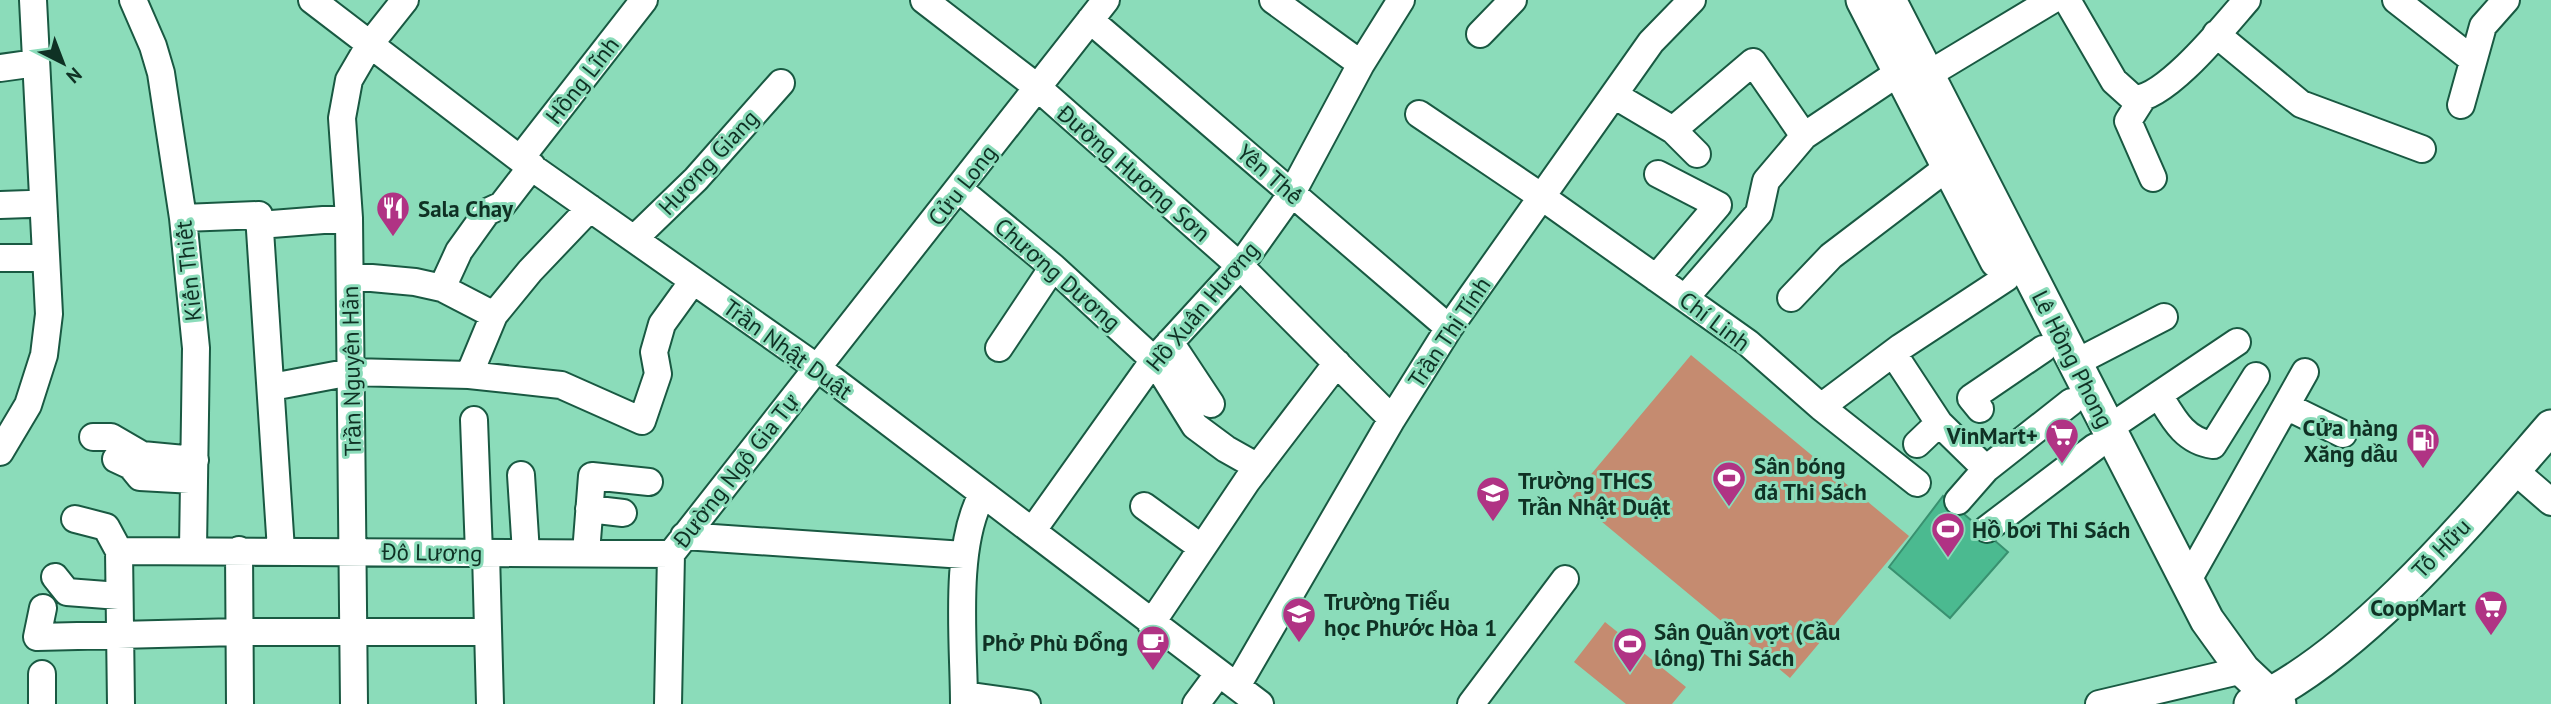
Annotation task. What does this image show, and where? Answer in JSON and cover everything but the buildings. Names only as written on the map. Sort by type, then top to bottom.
[{"type":"main road","name":"Lê Hồng Phong","points":[[1863,0],[1915,72],[2075,363],[2102,437],[2231,674],[2261,702]]},
{"type":"main road","name":"Lê Hồng Phong","points":[[1888,0],[1948,167],[2071,402],[2102,437],[2188,582],[2231,674]]},
{"type":"main road","name":"Tố Hữu","points":[[2261,702],[2313,670],[2362,628],[2427,564],[2551,427]]},
{"type":"street","points":[[0,421],[13,398],[30,347],[32,258],[19,65],[21,0]]},
{"type":"street","points":[[0,452],[28,405],[44,355],[49,314],[19,65],[33,0]]},
{"type":"street","name":"Kiến Thiết","points":[[133,0],[153,46],[161,73],[183,218],[196,348],[193,549]]},
{"type":"street","name":"Trần Nhật Duật","points":[[312,0],[526,162],[816,367],[982,495],[1033,530],[1151,624],[1260,704]]},
{"type":"street","name":"Trần Nguyên Hãn","points":[[354,704],[349,218],[343,101],[349,80],[370,44],[405,0]]},
{"type":"street","name":"Hồng Lĩnh","points":[[442,288],[459,251],[486,212],[502,205],[526,162],[644,0]]},
{"type":"street","name":"Đường Hương Sơn","points":[[924,0],[1037,87],[1240,266],[1392,419]]},
{"type":"street","points":[[1273,0],[1361,64]]},
{"type":"street","name":"Hồ Xuân Hương","points":[[1033,530],[1162,351],[1240,266],[1292,193],[1361,64],[1401,0]]},
{"type":"street","points":[[1480,34],[1513,0]]},
{"type":"street","name":"Trần Thị Tính","points":[[1196,704],[1228,680],[1449,328],[1662,29],[1692,0]]},
{"type":"street","points":[[1685,298],[1759,213],[1766,181],[1804,136],[1915,72],[2052,0]]},
{"type":"street","points":[[2067,0],[2120,89],[2134,99],[2142,99]]},
{"type":"street","points":[[2153,178],[2128,121],[2132,109],[2164,85],[2247,0]]},
{"type":"street","points":[[2396,0],[2473,60]]},
{"type":"street","points":[[2461,105],[2483,26],[2505,0]]},
{"type":"street","name":"Cửu Long","points":[[816,367],[960,190],[1098,10]]},
{"type":"street","name":"Yên Thế","points":[[1098,10],[1292,193],[1449,328]]},
{"type":"street","points":[[2216,34],[2301,104],[2422,149]]},
{"type":"street","points":[[1673,130],[1753,62],[1804,136]]},
{"type":"street","name":"Hương Giang","points":[[634,239],[696,179],[781,83]]},
{"type":"street","points":[[1614,95],[1673,130],[1697,154]]},
{"type":"street","name":"Chí Linh","points":[[1419,114],[1542,197],[1748,343],[1821,407],[1917,483]]},
{"type":"street","points":[[1791,298],[1831,256],[1948,167]]},
{"type":"street","points":[[1656,278],[1718,205],[1658,174]]},
{"type":"street","name":"Chương Dương","points":[[960,190],[1053,267],[1162,351]]},
{"type":"street","points":[[0,205],[29,204]]},
{"type":"street","points":[[469,375],[494,315],[530,271],[590,208]]},
{"type":"street","points":[[183,218],[259,215],[281,550]]},
{"type":"street","points":[[259,225],[349,218]]},
{"type":"street","points":[[0,258],[32,258]]},
{"type":"street","points":[[999,348],[1053,267]]},
{"type":"street","points":[[350,276],[415,282],[442,288],[494,315]]},
{"type":"street","points":[[1821,407],[1894,353],[2006,278]]},
{"type":"street","points":[[272,387],[351,372],[469,375],[561,385],[642,421],[658,374],[653,352],[662,324],[693,281]]},
{"type":"street","points":[[2075,363],[2164,317]]},
{"type":"street","points":[[1987,528],[2102,437],[2237,342]]},
{"type":"street","points":[[1980,409],[1971,398],[2043,349]]},
{"type":"street","points":[[1162,351],[1211,404]]},
{"type":"street","points":[[1162,351],[1195,426],[1226,449],[1258,467]]},
{"type":"street","points":[[1894,353],[1939,424],[1986,469]]},
{"type":"street","points":[[1151,624],[1258,467],[1337,363]]},
{"type":"street","name":"Đường Ngô Gia Tự","points":[[668,704],[678,545],[816,367]]},
{"type":"street","points":[[2188,582],[2305,372]]},
{"type":"street","points":[[2159,395],[2182,432],[2202,444],[2213,445],[2256,376]]},
{"type":"street","points":[[1958,501],[1986,469],[2071,402]]},
{"type":"street","points":[[2286,406],[2343,434]]},
{"type":"street","points":[[474,420],[491,704]]},
{"type":"street","points":[[1917,444],[1939,424]]},
{"type":"street","points":[[93,437],[111,438],[142,454],[195,470]]},
{"type":"street","points":[[116,459],[131,466],[140,477],[195,470]]},
{"type":"street","points":[[2514,470],[2551,502]]},
{"type":"street","points":[[521,475],[526,553]]},
{"type":"street","points":[[586,553],[592,476],[649,482]]},
{"type":"street","points":[[982,495],[972,513],[964,555],[964,699],[1027,704]]},
{"type":"street","points":[[1144,506],[1202,548]]},
{"type":"street","points":[[589,509],[623,513]]},
{"type":"street","points":[[75,519],[106,527],[119,551],[121,704]]},
{"type":"street","name":"Đô Lương","points":[[119,551],[193,549],[586,553],[678,545],[964,555]]},
{"type":"street","points":[[239,550],[240,704]]},
{"type":"street","points":[[55,577],[67,592],[120,596]]},
{"type":"street","points":[[1471,704],[1565,579]]},
{"type":"street","points":[[43,608],[37,637],[239,632],[487,632]]},
{"type":"street","points":[[42,674],[42,704]]},
{"type":"street","points":[[2099,704],[2131,701],[2231,674]]},
{"type":"shaded area","name":"Sân bóng đá Thi Sách","points":[[1691,355],[1909,536],[1790,678],[1572,497]]},
{"type":"shaded area","name":"Hồ bơi Thi Sách","points":[[1943,496],[2008,552],[1950,618],[1889,567]]},
{"type":"shaded area","name":"Sân Quần vợt (Cầu lông) Thi Sách","points":[[1605,622],[1686,687],[1672,704],[1626,704],[1574,662]]},
{"type":"place","name":"Sala Chay","points":[[393,238]]},
{"type":"place","name":"VinMart+","points":[[2062,465]]},
{"type":"place","name":"Cửa hàng Xăng dầu","points":[[2423,470]]},
{"type":"place","name":"Sân bóng đá Thi Sách","points":[[1729,508]]},
{"type":"place","name":"Trường THCS Trần Nhật Duật","points":[[1493,523]]},
{"type":"place","name":"Hồ bơi Thi Sách","points":[[1948,559]]},
{"type":"place","name":"CoopMart","points":[[2491,637]]},
{"type":"place","name":"Trường Tiểu học Phước Hòa 1","points":[[1299,644]]},
{"type":"place","name":"Phở Phù Đổng","points":[[1153,672]]},
{"type":"place","name":"Sân Quần vợt (Cầu lông) Thi Sách","points":[[1630,674]]}]
